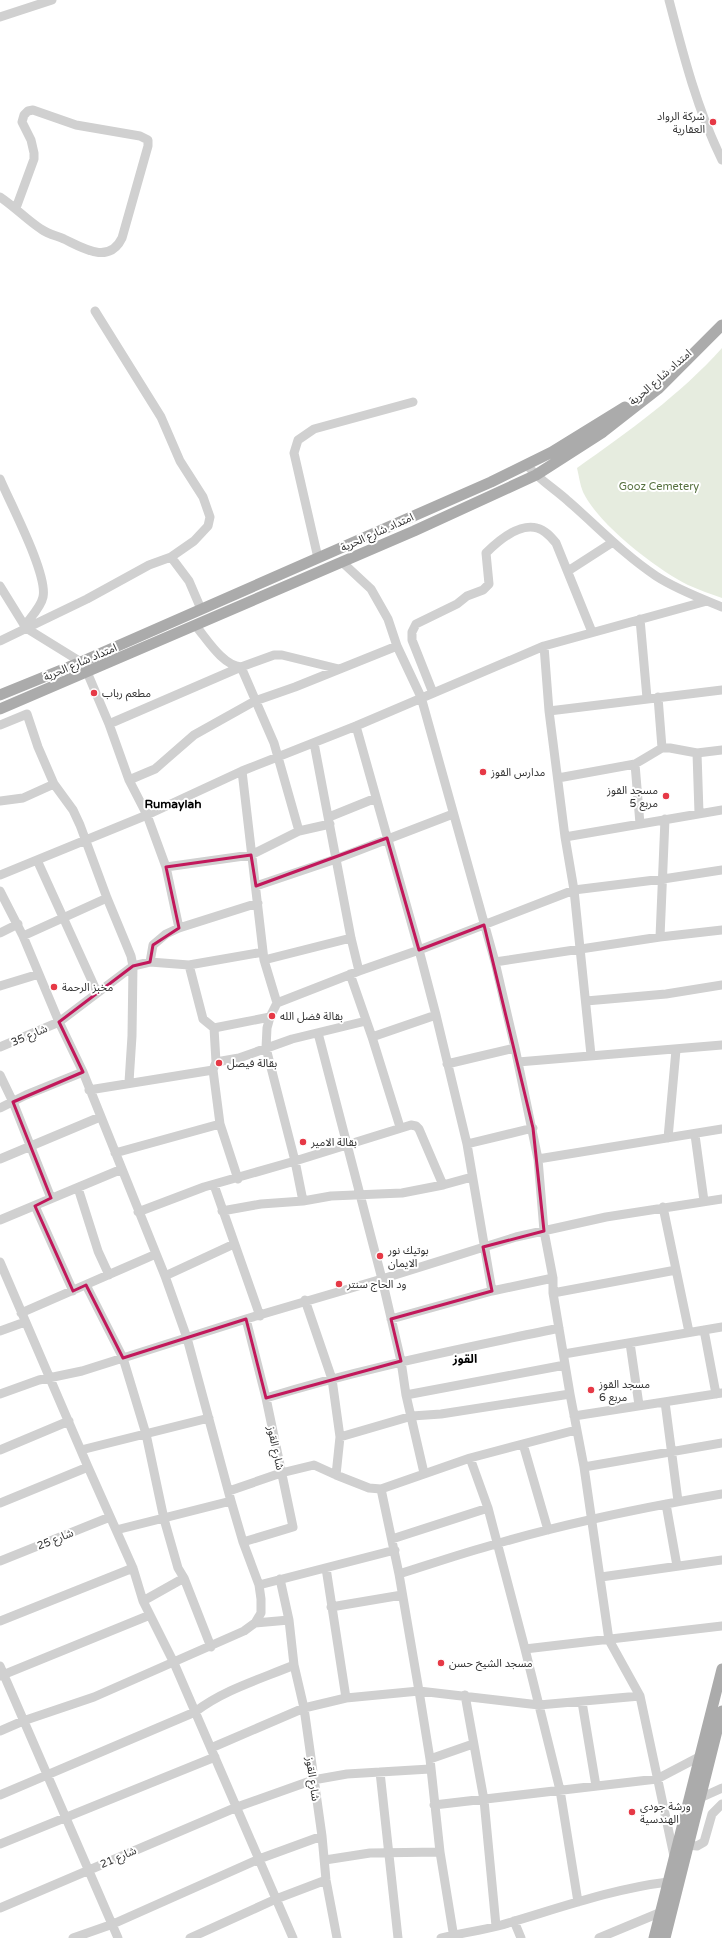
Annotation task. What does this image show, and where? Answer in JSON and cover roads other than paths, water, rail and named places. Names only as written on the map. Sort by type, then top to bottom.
[{"type":"main road","name":"امتداد شارع الحرية","points":[[0,695],[81,662],[492,482],[527,465],[592,429],[642,394],[675,366],[722,316]]},
{"type":"main road","name":"امتداد شارع الحرية","points":[[0,709],[342,562],[536,475],[603,432],[653,393],[689,360],[722,325]]},
{"type":"main road","points":[[654,1938],[659,1913],[722,1669]]},
{"type":"main road","points":[[665,1938],[722,1711]]},
{"type":"street","points":[[0,17],[52,0]]},
{"type":"street","points":[[668,0],[694,91],[712,139],[722,160]]},
{"type":"street","points":[[0,197],[16,208],[42,230],[88,250],[101,253],[113,249],[118,246],[122,238],[148,146],[148,140],[140,136],[76,125],[36,110],[28,111],[24,115],[22,122],[33,145],[34,159],[16,208]]},
{"type":"street","points":[[0,641],[25,627],[87,599],[149,565],[171,557],[194,541],[208,526],[210,517],[203,497],[180,462],[161,417],[95,311]]},
{"type":"street","points":[[318,558],[294,453],[298,440],[314,429],[413,402]]},
{"type":"street","points":[[527,465],[536,475],[565,498],[613,542],[656,576],[706,601],[722,607]]},
{"type":"street","points":[[0,479],[2,492],[35,559],[43,583],[43,597],[25,627]]},
{"type":"street","points":[[433,693],[412,640],[413,628],[416,624],[457,604],[467,596],[483,590],[489,584],[486,553],[498,541],[528,527],[538,528],[546,533],[556,543],[592,632]]},
{"type":"street","points":[[568,571],[613,542]]},
{"type":"street","points":[[171,557],[189,581],[201,609]]},
{"type":"street","points":[[342,562],[371,589],[388,619],[397,646],[421,697],[495,962],[533,1128],[538,1159],[544,1231],[553,1278],[553,1293],[576,1430],[584,1467],[609,1640],[640,1696],[674,1856]]},
{"type":"street","points":[[0,586],[25,627],[81,662]]},
{"type":"street","points":[[0,874],[85,841],[147,815],[242,771],[356,726],[421,697],[544,646],[706,601]]},
{"type":"street","points":[[640,619],[648,698]]},
{"type":"street","points":[[195,625],[226,661],[233,666],[241,667]]},
{"type":"street","points":[[129,780],[155,768],[194,735],[255,701],[339,670],[397,646]]},
{"type":"street","points":[[544,646],[549,711],[565,837],[574,890],[591,1055]]},
{"type":"street","points":[[109,724],[241,667],[274,655],[282,655],[339,670]]},
{"type":"street","points":[[241,667],[255,701],[265,718],[278,757],[299,831]]},
{"type":"street","points":[[87,672],[109,724],[129,780],[147,815],[166,867],[179,928]]},
{"type":"street","points":[[549,711],[722,690]]},
{"type":"street","points":[[658,697],[662,748]]},
{"type":"street","points":[[25,699],[27,714],[38,747],[54,784],[73,810],[107,898],[126,942],[133,966],[132,1036],[128,1082]]},
{"type":"street","points":[[0,725],[27,714]]},
{"type":"street","points":[[356,726],[436,1015],[467,1144],[483,1247],[492,1291]]},
{"type":"street","points":[[314,743],[359,971]]},
{"type":"street","points":[[558,778],[635,764],[662,748],[698,753],[722,750]]},
{"type":"street","points":[[698,753],[699,814]]},
{"type":"street","points":[[635,764],[640,824]]},
{"type":"street","points":[[242,771],[264,956],[277,1003]]},
{"type":"street","points":[[0,801],[23,798],[54,784]]},
{"type":"street","points":[[166,867],[251,855],[299,831],[330,821],[376,798]]},
{"type":"street","points":[[565,837],[722,810]]},
{"type":"street","points":[[256,886],[336,859],[387,838],[453,814]]},
{"type":"street","points":[[660,937],[665,819]]},
{"type":"street","points":[[37,860],[65,918],[97,992]]},
{"type":"street","points":[[303,1201],[295,1162],[266,1048],[267,1028],[270,1017],[277,1003],[574,890],[722,870]]},
{"type":"street","points":[[0,891],[18,924],[59,1022],[82,1072],[165,1276],[187,1338],[231,1501],[243,1542],[259,1585],[261,1613],[256,1623]]},
{"type":"street","points":[[23,936],[107,898]]},
{"type":"street","points":[[150,962],[153,944],[166,934],[179,928],[258,903]]},
{"type":"street","points":[[0,933],[18,924]]},
{"type":"street","points":[[495,962],[580,948],[722,930]]},
{"type":"street","points":[[133,966],[150,962],[189,965],[264,956],[352,938]]},
{"type":"street","points":[[189,965],[203,1019],[214,1028],[215,1066],[220,1124],[238,1179]]},
{"type":"street","name":"شارع 35","points":[[0,1047],[59,1022],[133,966]]},
{"type":"street","points":[[0,986],[39,974]]},
{"type":"street","points":[[350,974],[372,1037],[400,1127]]},
{"type":"street","points":[[586,1001],[666,994],[722,985]]},
{"type":"street","points":[[372,1037],[436,1015]]},
{"type":"street","points":[[214,1028],[270,1017]]},
{"type":"street","points":[[89,1090],[215,1066],[292,1039],[366,1021]]},
{"type":"street","points":[[318,1033],[348,1143],[382,1279],[401,1361],[406,1395],[424,1473]]},
{"type":"street","points":[[518,1062],[722,1045]]},
{"type":"street","points":[[447,1064],[515,1048]]},
{"type":"street","points":[[668,1138],[676,1050]]},
{"type":"street","points":[[0,1108],[26,1095],[82,1072]]},
{"type":"street","points":[[0,1075],[13,1102],[51,1198]]},
{"type":"street","points":[[0,1159],[100,1117]]},
{"type":"street","points":[[115,1153],[220,1124]]},
{"type":"street","points":[[138,1212],[214,1185],[295,1162],[348,1143],[411,1125],[416,1126],[419,1129],[443,1185]]},
{"type":"street","points":[[467,1144],[533,1128]]},
{"type":"street","points":[[538,1159],[694,1135],[722,1129]]},
{"type":"street","points":[[694,1135],[704,1201]]},
{"type":"street","points":[[0,1220],[122,1169]]},
{"type":"street","points":[[222,1211],[261,1204],[303,1201],[331,1196],[402,1193],[443,1185],[472,1177]]},
{"type":"street","points":[[214,1185],[260,1316]]},
{"type":"street","points":[[78,1188],[98,1251],[108,1275]]},
{"type":"street","points":[[0,1394],[21,1385],[82,1371],[246,1318],[260,1316],[305,1300],[382,1279],[516,1237],[662,1207],[722,1199]]},
{"type":"street","points":[[35,1206],[73,1291]]},
{"type":"street","points":[[662,1207],[689,1332]]},
{"type":"street","points":[[165,1276],[234,1244]]},
{"type":"street","points":[[0,1331],[23,1317],[73,1291],[156,1254]]},
{"type":"street","points":[[0,1262],[3,1277],[23,1317],[133,1568],[143,1601],[174,1663],[293,1938]]},
{"type":"street","points":[[553,1293],[676,1270]]},
{"type":"street","points":[[391,1319],[492,1291],[553,1278]]},
{"type":"street","points":[[86,1285],[123,1358],[146,1434],[164,1519],[178,1568],[184,1578],[211,1647]]},
{"type":"street","points":[[305,1300],[332,1379],[340,1437],[336,1475]]},
{"type":"street","name":"شارع القوز","points":[[243,1542],[293,1527],[266,1398],[246,1318]]},
{"type":"street","points":[[564,1354],[722,1327]]},
{"type":"street","points":[[266,1398],[401,1361],[559,1328]]},
{"type":"street","points":[[574,1416],[719,1394],[704,1330]]},
{"type":"street","points":[[630,1343],[639,1405]]},
{"type":"street","points":[[406,1395],[565,1365]]},
{"type":"street","points":[[340,1437],[412,1416],[441,1414],[570,1394]]},
{"type":"street","points":[[665,1402],[678,1501]]},
{"type":"street","points":[[81,1450],[209,1418]]},
{"type":"street","points":[[0,1450],[69,1421]]},
{"type":"street","points":[[229,1491],[281,1473],[314,1465],[369,1488],[381,1489],[470,1458],[576,1430]]},
{"type":"street","points":[[523,1444],[548,1530]]},
{"type":"street","points":[[584,1467],[672,1451],[722,1444]]},
{"type":"street","points":[[470,1458],[488,1508],[560,1790],[578,1902]]},
{"type":"street","points":[[0,1503],[88,1467]]},
{"type":"street","points":[[381,1489],[400,1574],[402,1595],[430,1759],[440,1852],[454,1936]]},
{"type":"street","points":[[400,1574],[496,1544],[592,1519],[678,1501],[722,1494]]},
{"type":"street","points":[[116,1530],[231,1501]]},
{"type":"street","points":[[666,1504],[677,1566]]},
{"type":"street","points":[[392,1539],[488,1508]]},
{"type":"street","name":"شارع 25","points":[[0,1561],[110,1516]]},
{"type":"street","points":[[259,1585],[395,1550]]},
{"type":"street","points":[[601,1577],[722,1560]]},
{"type":"street","points":[[0,1621],[133,1568]]},
{"type":"street","points":[[326,1568],[346,1698]]},
{"type":"street","points":[[143,1601],[184,1578]]},
{"type":"street","name":"شارع القوز","points":[[280,1579],[289,1620],[294,1665],[304,1708],[322,1836],[326,1880],[336,1938]]},
{"type":"street","points":[[331,1607],[402,1595]]},
{"type":"street","points":[[118,1938],[1,1672],[150,1615]]},
{"type":"street","points":[[0,1731],[23,1721],[94,1697],[211,1647],[244,1631],[256,1623],[289,1620]]},
{"type":"street","points":[[525,1649],[722,1626]]},
{"type":"street","points":[[0,1795],[48,1776],[195,1712],[207,1703],[225,1694],[294,1665]]},
{"type":"street","points":[[211,1748],[304,1708],[346,1698],[419,1691],[465,1695],[538,1705],[640,1696]]},
{"type":"street","points":[[465,1695],[484,1800],[496,1926]]},
{"type":"street","points":[[582,1702],[596,1786]]},
{"type":"street","points":[[430,1759],[473,1744]]},
{"type":"street","points":[[0,1844],[215,1757]]},
{"type":"street","points":[[434,1805],[657,1779],[699,1757]]},
{"type":"street","name":"شارع 21","points":[[0,1908],[237,1807],[313,1780],[380,1772],[430,1769]]},
{"type":"street","points":[[380,1772],[398,1938]]},
{"type":"street","points":[[700,1798],[722,1788]]},
{"type":"street","points":[[688,1845],[697,1846],[704,1842],[712,1814],[722,1804]]},
{"type":"street","points":[[73,1938],[113,1924],[259,1859],[322,1836]]},
{"type":"street","points":[[325,1860],[370,1853],[390,1854],[440,1852]]},
{"type":"street","points":[[190,1938],[276,1899],[326,1880]]},
{"type":"street","points":[[441,1938],[496,1926],[578,1902],[649,1884],[668,1882]]},
{"type":"street","points":[[599,1938],[659,1913]]},
{"type":"street","points":[[514,1921],[521,1938]]},
{"type":"place","name":"شركة الرواد العقارية","points":[[713,122]]},
{"type":"place","name":"مطعم رباب","points":[[94,693]]},
{"type":"place","name":"مدارس القوز","points":[[483,772]]},
{"type":"place","name":"مسجد القوز مربع 5","points":[[666,796]]},
{"type":"place","name":"مخبز الرحمة","points":[[54,987]]},
{"type":"place","name":"بقالة فضل الله","points":[[272,1016]]},
{"type":"place","name":"بقالة فيصل","points":[[219,1063]]},
{"type":"place","name":"بقالة الامير","points":[[303,1142]]},
{"type":"place","name":"بوتيك نور الايمان","points":[[380,1256]]},
{"type":"place","name":"ود الحاج سنتر","points":[[339,1284]]},
{"type":"place","name":"مسجد القوز مربع 6","points":[[591,1390]]},
{"type":"place","name":"مسجد الشيخ حسن","points":[[441,1663]]},
{"type":"place","name":"ورشة جودي الهندسية","points":[[632,1812]]},
{"type":"district","name":"Rumaylah","points":[[173,804]]},
{"type":"district","name":"القوز","points":[[465,1359]]},
{"type":"park label","name":"Gooz Cemetery","points":[[659,486]]}]
